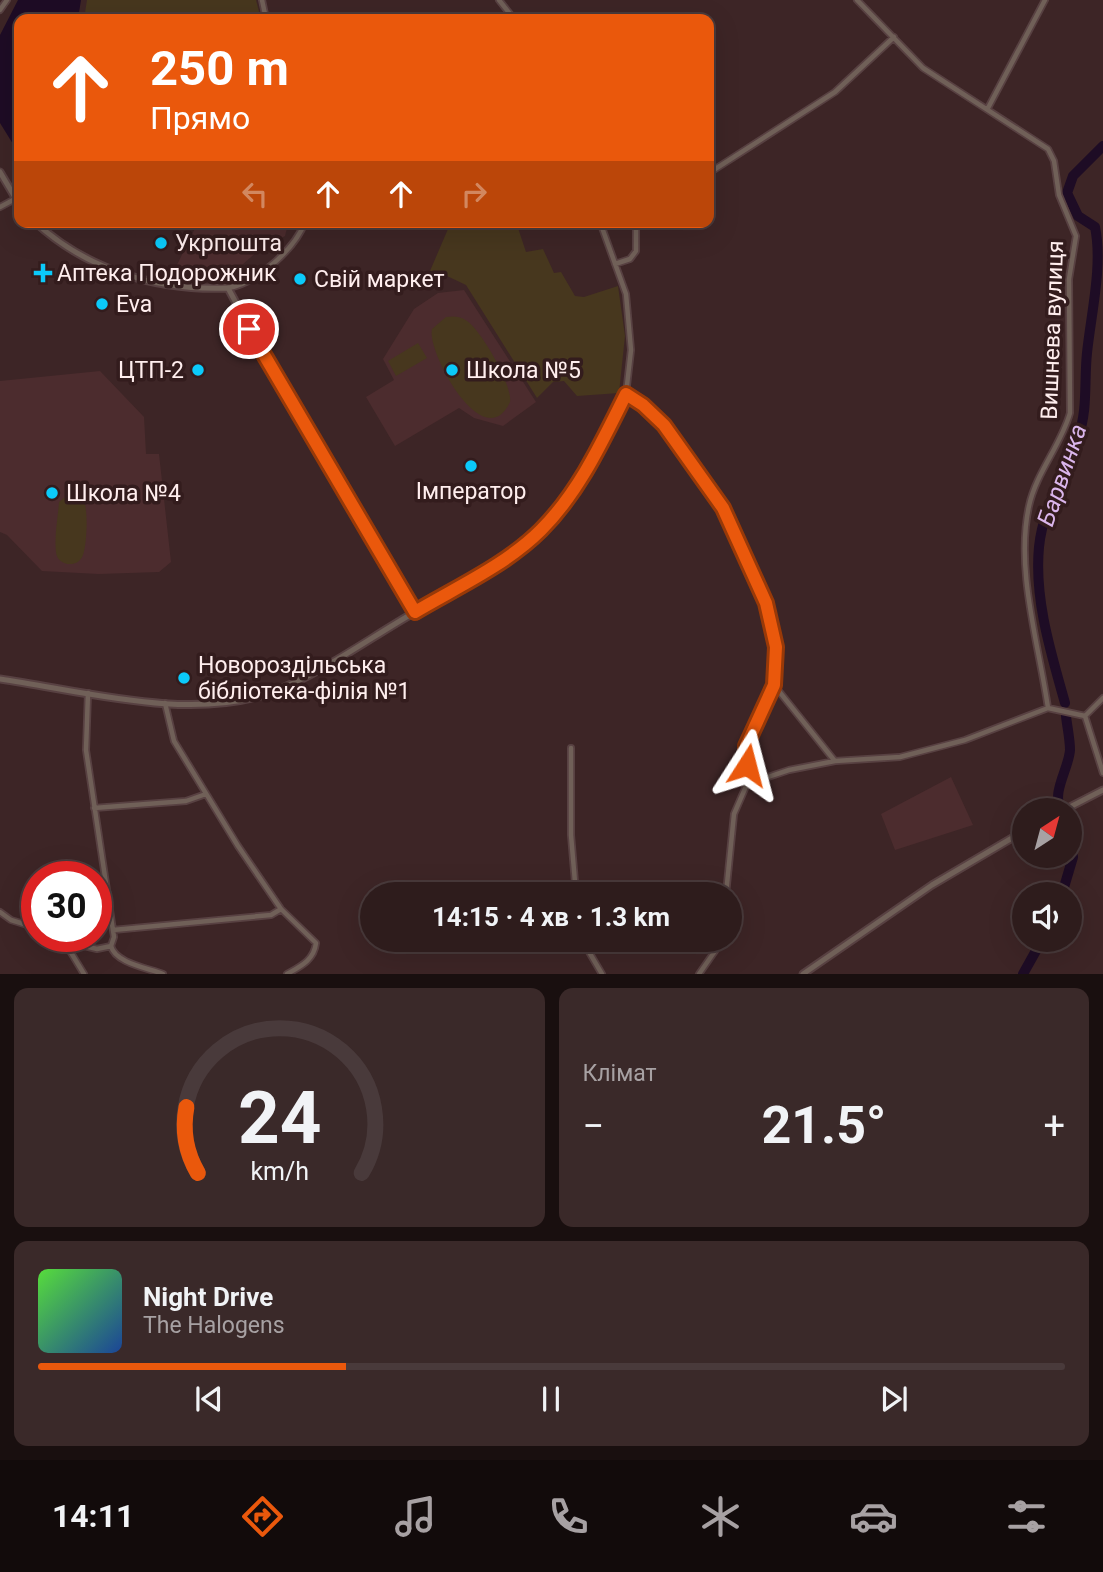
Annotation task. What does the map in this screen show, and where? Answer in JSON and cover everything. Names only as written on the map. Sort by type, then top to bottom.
[{"type":"street","points":[[0,10],[7,0]]},
{"type":"street","points":[[499,0],[510,14]]},
{"type":"street","name":"Вишнева вулиця","points":[[858,0],[923,68],[1048,149],[1056,169],[1059,195],[1076,236],[1069,279],[1070,413],[1065,431],[1030,503],[1025,533],[1026,574],[1048,708]]},
{"type":"street","points":[[988,108],[1045,0]]},
{"type":"street","points":[[714,170],[835,92],[894,37]]},
{"type":"street","points":[[0,172],[14,196]]},
{"type":"street","points":[[43,228],[76,254],[106,269],[153,281],[228,288],[240,285],[267,267],[290,246],[301,228]]},
{"type":"street","points":[[0,679],[88,695],[165,703],[231,703],[270,692],[310,674],[502,561],[539,532],[585,473],[626,394],[631,350],[626,294],[602,228]]},
{"type":"street","points":[[615,264],[630,259],[636,251],[636,228]]},
{"type":"street","points":[[228,288],[294,410],[415,612]]},
{"type":"street","points":[[626,394],[643,405],[682,449],[723,508],[741,541],[750,569],[766,603],[776,647],[774,685],[746,746],[747,784],[734,814],[727,882]]},
{"type":"street","points":[[774,685],[835,761]]},
{"type":"street","points":[[88,695],[86,750],[112,938]]},
{"type":"street","points":[[1085,716],[1103,698]]},
{"type":"street","points":[[165,703],[174,741],[206,794],[281,908],[316,943],[314,953],[307,962],[287,974]]},
{"type":"street","points":[[747,784],[789,770],[835,761],[900,757],[965,740],[1048,708],[1085,716]]},
{"type":"street","points":[[1085,716],[1103,773]]},
{"type":"street","points":[[571,748],[571,835],[575,882]]},
{"type":"street","points":[[1082,801],[1103,790]]},
{"type":"street","points":[[94,808],[186,801],[206,794]]},
{"type":"street","points":[[803,974],[932,884],[1012,838]]},
{"type":"street","points":[[113,930],[271,915],[281,908]]},
{"type":"street","points":[[0,912],[10,920],[21,923]]},
{"type":"street","points":[[71,952],[84,974]]},
{"type":"street","points":[[112,952],[120,958],[163,974]]},
{"type":"street","points":[[589,952],[602,974]]},
{"type":"street","points":[[699,974],[714,952]]},
{"type":"shaded area","points":[[18,0],[81,0],[79,14],[14,14],[14,144],[0,123],[0,35]]},
{"type":"shaded area","points":[[87,0],[256,0],[260,14],[85,14]]},
{"type":"shaded area","points":[[195,228],[287,228],[285,236],[259,250],[242,265],[243,272],[234,277],[220,279],[173,273]]},
{"type":"shaded area","points":[[448,228],[518,228],[526,252],[543,249],[554,273],[561,272],[575,296],[584,297],[618,286],[625,336],[619,393],[577,396],[564,381],[553,382],[537,398],[466,285],[447,276],[437,282],[427,278]]},
{"type":"shaded area","name":"Школа №5","points":[[464,290],[536,402],[503,426],[474,418],[459,408],[395,446],[366,397],[394,380],[383,359],[414,309],[438,293]]},
{"type":"shaded area","points":[[446,317],[462,318],[473,326],[495,359],[510,394],[510,402],[499,416],[486,417],[472,409],[447,377],[438,358],[432,329]]},
{"type":"shaded area","points":[[418,343],[427,358],[396,376],[388,361]]},
{"type":"shaded area","points":[[100,371],[144,417],[146,454],[159,454],[171,562],[159,572],[99,574],[42,571],[7,535],[0,532],[0,381]]},
{"type":"shaded area","points":[[69,494],[82,497],[87,525],[83,555],[73,564],[64,563],[57,557],[55,540],[59,502]]},
{"type":"shaded area","points":[[951,777],[973,825],[895,850],[881,814]]},
{"type":"waterway","name":"Барвинка","points":[[1065,703],[1041,606],[1039,547],[1045,518],[1081,427],[1097,273],[1095,227],[1078,216],[1067,193],[1073,176],[1103,146]]},
{"type":"waterway","name":"Барвинка","points":[[1058,798],[1070,750],[1066,716]]},
{"type":"waterway","name":"Барвинка","points":[[1066,882],[1070,868]]},
{"type":"waterway","name":"Барвинка","points":[[1023,974],[1035,952]]},
{"type":"place","name":"Укрпошта","points":[[161,243]]},
{"type":"place","name":"Аптека Подорожник","points":[[43,273]]},
{"type":"place","name":"Свiй маркет","points":[[300,279]]},
{"type":"place","name":"Eva","points":[[102,304]]},
{"type":"place","name":"ЦТП-2","points":[[198,370]]},
{"type":"place","name":"Школа №5","points":[[452,370]]},
{"type":"place","name":"Імператор","points":[[471,466]]},
{"type":"place","name":"Школа №4","points":[[52,493]]},
{"type":"place","name":"Новороздільська бібліотека-філія №1","points":[[184,678]]},
{"type":"route","points":[[249,329],[334,479],[415,612],[502,561],[539,532],[575,489],[626,394],[643,405],[664,425],[723,508],[741,541],[756,586],[766,603],[776,647],[774,685],[746,746],[747,765]]}]
